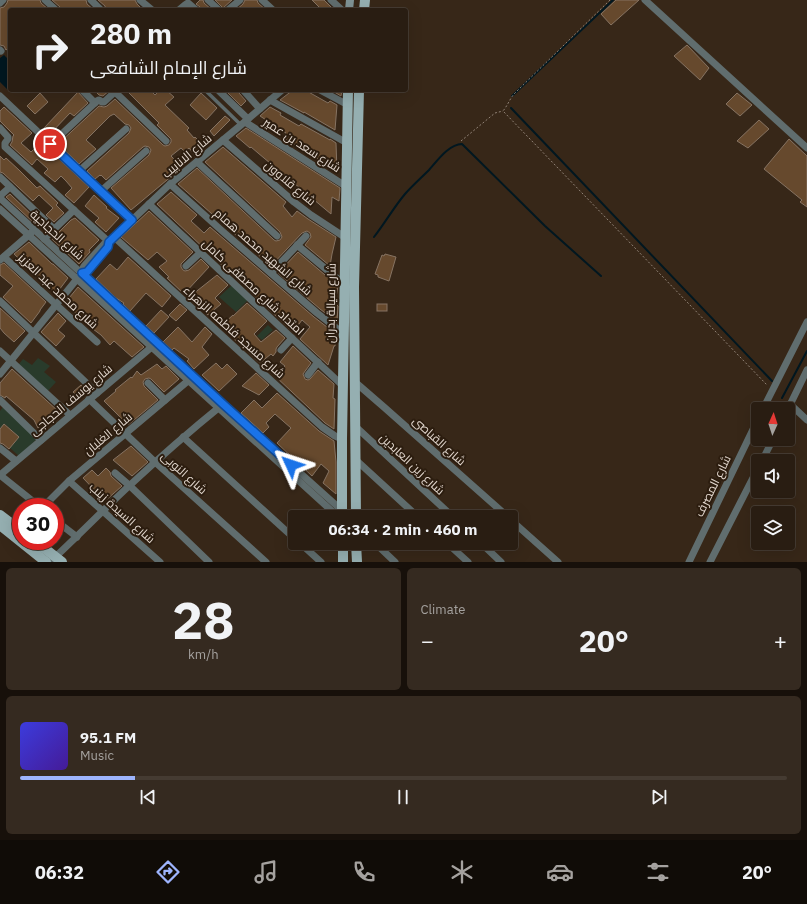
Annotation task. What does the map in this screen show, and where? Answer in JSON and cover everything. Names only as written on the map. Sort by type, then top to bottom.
[{"type":"main road","name":"شارع سيالة بدران","points":[[343,510],[342,439],[347,187],[352,167],[347,143],[348,92]]},
{"type":"main road","name":"شارع سيالة بدران","points":[[356,510],[352,167],[359,92]]},
{"type":"main road","points":[[0,515],[12,524]]},
{"type":"main road","points":[[0,525],[53,561]]},
{"type":"main road","points":[[43,550],[53,561]]},
{"type":"main road","points":[[343,550],[343,562]]},
{"type":"main road","points":[[356,550],[357,562]]},
{"type":"street","points":[[0,3],[3,0]]},
{"type":"street","points":[[45,0],[54,8]]},
{"type":"street","points":[[91,0],[100,8]]},
{"type":"street","points":[[140,0],[150,8]]},
{"type":"street","points":[[208,0],[217,8]]},
{"type":"street","points":[[230,8],[240,0]]},
{"type":"street","points":[[262,0],[271,8]]},
{"type":"street","points":[[331,0],[340,8]]},
{"type":"street","points":[[645,0],[807,148]]},
{"type":"street","points":[[181,8],[188,4],[194,8]]},
{"type":"street","points":[[84,92],[95,102]]},
{"type":"street","points":[[50,144],[95,102],[99,100],[104,102],[115,92]]},
{"type":"street","points":[[117,92],[166,141]]},
{"type":"street","name":"شارع سعد بن عمير","points":[[220,92],[245,122],[347,187]]},
{"type":"street","points":[[245,92],[260,109]]},
{"type":"street","name":"شارع الانابيب","points":[[0,374],[82,273],[83,268],[104,244],[112,239],[170,184],[279,92]]},
{"type":"street","points":[[324,92],[348,106]]},
{"type":"street","points":[[0,96],[132,220]]},
{"type":"street","points":[[270,100],[347,143]]},
{"type":"street","name":"شارع مسجد فاطمه الزهراء","points":[[0,128],[8,137],[5,147],[74,210],[112,239],[322,427],[342,439]]},
{"type":"street","points":[[79,171],[126,130]]},
{"type":"street","name":"شارع قلاوون","points":[[223,140],[294,202],[346,238]]},
{"type":"street","points":[[101,192],[146,151]]},
{"type":"street","points":[[197,162],[277,236]]},
{"type":"street","points":[[0,177],[54,229]]},
{"type":"street","name":"شارع الشهيد محمد همام","points":[[170,184],[317,313],[344,334]]},
{"type":"street","points":[[0,197],[10,187]]},
{"type":"street","name":"شارع الحجاجية","points":[[0,197],[82,273],[189,380],[337,506],[339,510]]},
{"type":"street","name":"امتداد شارع مصطفى كامل","points":[[149,204],[343,386]]},
{"type":"street","name":"شارع الحجاجية","points":[[0,209],[77,279],[154,344],[221,406]]},
{"type":"street","points":[[44,239],[74,210]]},
{"type":"street","points":[[2,258],[34,230]]},
{"type":"street","points":[[271,273],[306,236]]},
{"type":"street","points":[[297,245],[345,285]]},
{"type":"street","points":[[186,266],[201,252]]},
{"type":"street","name":"شارع محمد عبد العزيز","points":[[2,258],[57,304],[97,342]]},
{"type":"street","points":[[0,301],[97,392]]},
{"type":"street","points":[[766,402],[807,322]]},
{"type":"street","points":[[281,350],[292,338]]},
{"type":"street","name":"شارع يوسف الحجاجى","points":[[0,475],[154,344]]},
{"type":"street","points":[[0,351],[70,415]]},
{"type":"street","points":[[308,374],[318,362]]},
{"type":"street","points":[[791,402],[807,370]]},
{"type":"street","name":"شارع الغلبان","points":[[52,498],[69,481],[189,380]]},
{"type":"street","name":"شارع القباصى","points":[[355,382],[500,510]]},
{"type":"street","points":[[148,383],[165,400]]},
{"type":"street","name":"شارع النوبى","points":[[89,399],[155,462],[266,562]]},
{"type":"street","points":[[0,400],[42,440]]},
{"type":"street","points":[[53,561],[155,462],[221,406]]},
{"type":"street","points":[[795,411],[807,420]]},
{"type":"street","name":"شارع زين العابدين","points":[[356,426],[446,510]]},
{"type":"street","name":"شارع المصرف","points":[[689,562],[751,434]]},
{"type":"street","points":[[183,438],[288,533]]},
{"type":"street","points":[[0,448],[16,461]]},
{"type":"street","points":[[356,460],[410,510]]},
{"type":"street","points":[[116,473],[209,562]]},
{"type":"street","points":[[0,475],[29,498]]},
{"type":"street","name":"شارع السيدة زينب","points":[[69,481],[160,562]]},
{"type":"street","points":[[710,562],[751,482]]},
{"type":"street","points":[[518,526],[558,562]]},
{"type":"street","points":[[64,527],[77,537]]},
{"type":"street","points":[[308,550],[321,562]]},
{"type":"street","points":[[382,550],[395,562]]},
{"type":"street","points":[[455,550],[468,562]]},
{"type":"street","points":[[488,550],[501,562]]},
{"type":"lane","points":[[208,92],[245,122]]},
{"type":"path","points":[[461,141],[495,113],[503,111],[508,105],[510,98],[610,0]]},
{"type":"path","points":[[503,111],[772,390]]},
{"type":"green space","points":[[232,285],[248,300],[236,312],[219,297]]},
{"type":"green space","points":[[268,325],[273,330],[262,340],[257,336]]},
{"type":"green space","points":[[38,358],[50,366],[44,372],[56,382],[47,392],[19,364],[23,359],[32,365]]},
{"type":"green space","points":[[3,407],[38,438],[19,456],[10,448],[19,437],[5,424],[0,429],[0,411]]},
{"type":"water","points":[[4,55],[8,59],[8,90],[0,82],[0,58]]},
{"type":"building","points":[[8,0],[40,0],[47,8],[8,8],[8,48],[6,50],[4,46],[0,45],[0,8],[4,7]]},
{"type":"building","points":[[52,0],[86,0],[87,4],[92,8],[60,8]]},
{"type":"building","points":[[98,0],[135,0],[141,8],[106,8]]},
{"type":"building","points":[[200,0],[203,0],[210,8],[200,8],[196,4]]},
{"type":"building","points":[[215,0],[232,0],[223,8]]},
{"type":"building","points":[[245,0],[257,0],[264,8],[238,8]]},
{"type":"building","points":[[312,0],[324,0],[332,8],[320,8]]},
{"type":"building","points":[[616,0],[639,0],[611,25],[601,14]]},
{"type":"building","points":[[687,45],[709,68],[700,80],[674,56]]},
{"type":"building","points":[[78,92],[88,103],[74,116],[70,113],[50,134],[44,128]]},
{"type":"building","points":[[96,92],[108,92],[103,96]]},
{"type":"building","points":[[128,92],[152,92],[155,95],[158,92],[168,92],[174,97],[165,105],[189,128],[187,130],[194,138],[195,137],[205,147],[198,154],[194,154],[189,148],[185,152],[181,148],[171,156],[180,165],[172,174],[173,175],[131,210],[111,188],[149,155],[151,150],[149,147],[143,147],[106,180],[101,175],[95,179],[87,171],[129,133],[131,128],[129,125],[125,124],[114,114],[110,116],[86,140],[96,149],[79,164],[58,144],[99,106],[107,106],[115,99],[163,145],[169,145],[171,139],[157,125],[159,123]]},
{"type":"building","points":[[227,92],[239,92],[246,101],[241,106]]},
{"type":"building","points":[[290,92],[309,92],[328,103],[330,101],[337,105],[335,130],[304,112],[280,100]]},
{"type":"building","points":[[334,92],[342,92],[341,96]]},
{"type":"building","points":[[40,93],[48,102],[35,114],[27,106]]},
{"type":"building","points":[[201,93],[217,108],[206,120],[190,105]]},
{"type":"building","points":[[737,93],[752,105],[740,116],[726,104]]},
{"type":"building","points":[[4,107],[32,133],[21,143],[31,152],[41,142],[89,187],[74,203],[65,195],[72,188],[61,176],[55,182],[44,173],[48,169],[37,159],[32,165],[10,145],[14,135],[0,121],[0,111]]},
{"type":"building","points":[[270,107],[281,113],[280,115],[299,126],[301,124],[336,143],[337,171],[283,137],[286,133],[260,116]]},
{"type":"building","points":[[225,116],[230,120],[214,136],[210,131]]},
{"type":"building","points":[[759,120],[769,129],[748,148],[737,141]]},
{"type":"building","points":[[246,128],[340,188],[339,201],[332,197],[331,214],[236,136]]},
{"type":"building","points":[[789,139],[807,156],[807,207],[800,202],[802,200],[764,169]]},
{"type":"building","points":[[223,147],[286,202],[283,206],[292,217],[297,211],[336,237],[330,266],[305,245],[311,237],[310,233],[307,231],[302,233],[271,266],[178,184],[197,168],[274,240],[280,240],[282,237],[280,232],[205,162]]},
{"type":"building","points":[[0,156],[4,160],[6,158],[37,188],[40,186],[58,203],[56,205],[64,213],[54,222],[46,215],[53,208],[39,195],[33,201],[3,173],[0,172]]},
{"type":"building","points":[[171,192],[197,215],[191,221],[204,233],[210,227],[314,317],[336,334],[335,346],[328,365],[300,339],[310,327],[302,320],[293,332],[157,204]]},
{"type":"building","points":[[10,194],[37,220],[34,223],[6,197]]},
{"type":"building","points":[[94,195],[107,207],[106,208],[119,218],[106,232],[95,222],[99,218],[85,206]]},
{"type":"building","points":[[149,211],[193,252],[181,264],[183,270],[189,270],[201,259],[209,267],[184,294],[167,278],[169,277],[159,267],[167,261],[157,252],[148,260],[121,237]]},
{"type":"building","points":[[75,218],[99,240],[89,250],[90,252],[79,264],[52,239],[71,220]]},
{"type":"building","points":[[29,242],[68,278],[56,294],[14,254]]},
{"type":"building","points":[[298,252],[338,286],[335,303],[338,306],[337,322],[278,273]]},
{"type":"building","points":[[385,254],[396,257],[389,281],[378,277],[378,275],[375,274],[382,255],[384,256]]},
{"type":"building","points":[[128,257],[171,296],[162,307],[146,293],[130,311],[123,304],[124,303],[116,298],[96,279],[110,264],[117,270]]},
{"type":"building","points":[[4,263],[46,302],[31,323],[3,297],[13,286],[0,275],[0,265]]},
{"type":"building","points":[[217,275],[228,285],[215,298],[221,304],[208,315],[188,298]]},
{"type":"building","points":[[78,287],[144,347],[132,357],[114,341],[110,345],[65,303]]},
{"type":"building","points":[[247,303],[267,321],[254,334],[261,342],[276,330],[285,338],[277,347],[273,356],[271,354],[260,363],[233,338],[222,325]]},
{"type":"building","points":[[180,304],[187,310],[176,321],[169,315]]},
{"type":"building","points":[[377,304],[387,304],[387,311],[377,311]]},
{"type":"building","points":[[0,308],[25,331],[14,342],[0,328]]},
{"type":"building","points":[[161,310],[169,317],[154,333],[146,326]]},
{"type":"building","points":[[58,313],[66,321],[58,330],[65,336],[56,346],[41,332]]},
{"type":"building","points":[[178,327],[192,342],[205,327],[212,334],[202,347],[209,355],[194,369],[187,361],[189,359],[174,348],[172,350],[163,342]]},
{"type":"building","points":[[293,346],[311,363],[303,374],[305,379],[310,379],[318,370],[334,384],[334,429],[325,423],[275,376],[285,366],[280,362]]},
{"type":"building","points":[[216,363],[222,369],[227,364],[237,374],[219,391],[202,375]]},
{"type":"building","points":[[157,364],[162,369],[166,366],[179,379],[164,392],[151,379],[145,379],[143,382],[144,386],[158,400],[128,425],[104,401],[116,391],[115,390],[131,377],[132,378],[137,371],[141,375]]},
{"type":"building","points":[[12,369],[58,411],[38,428],[34,420],[6,396],[5,398],[0,395],[0,383]]},
{"type":"building","points":[[256,373],[269,385],[259,395],[242,386]]},
{"type":"building","points":[[81,385],[88,391],[79,398],[73,392]]},
{"type":"building","points":[[277,393],[319,431],[334,441],[336,462],[336,494],[323,483],[329,471],[321,464],[312,476],[277,443],[291,428],[275,414],[266,423],[269,427],[263,433],[241,413],[254,400],[262,408]]},
{"type":"building","points":[[4,424],[19,437],[9,449],[0,443],[0,429]]},
{"type":"building","points":[[131,446],[148,462],[132,476],[113,460]]},
{"type":"building","points":[[106,468],[110,472],[111,476],[122,486],[105,501],[83,478],[92,470],[98,476]]},
{"type":"waterway","points":[[512,96],[613,0]]},
{"type":"waterway","points":[[511,108],[772,381]]},
{"type":"waterway","points":[[374,237],[408,191],[448,150],[462,144],[545,226],[601,276]]},
{"type":"waterway","points":[[782,398],[807,351]]},
{"type":"route","points":[[50,144],[132,220],[109,242],[108,247],[87,272],[82,273],[291,465]]}]
